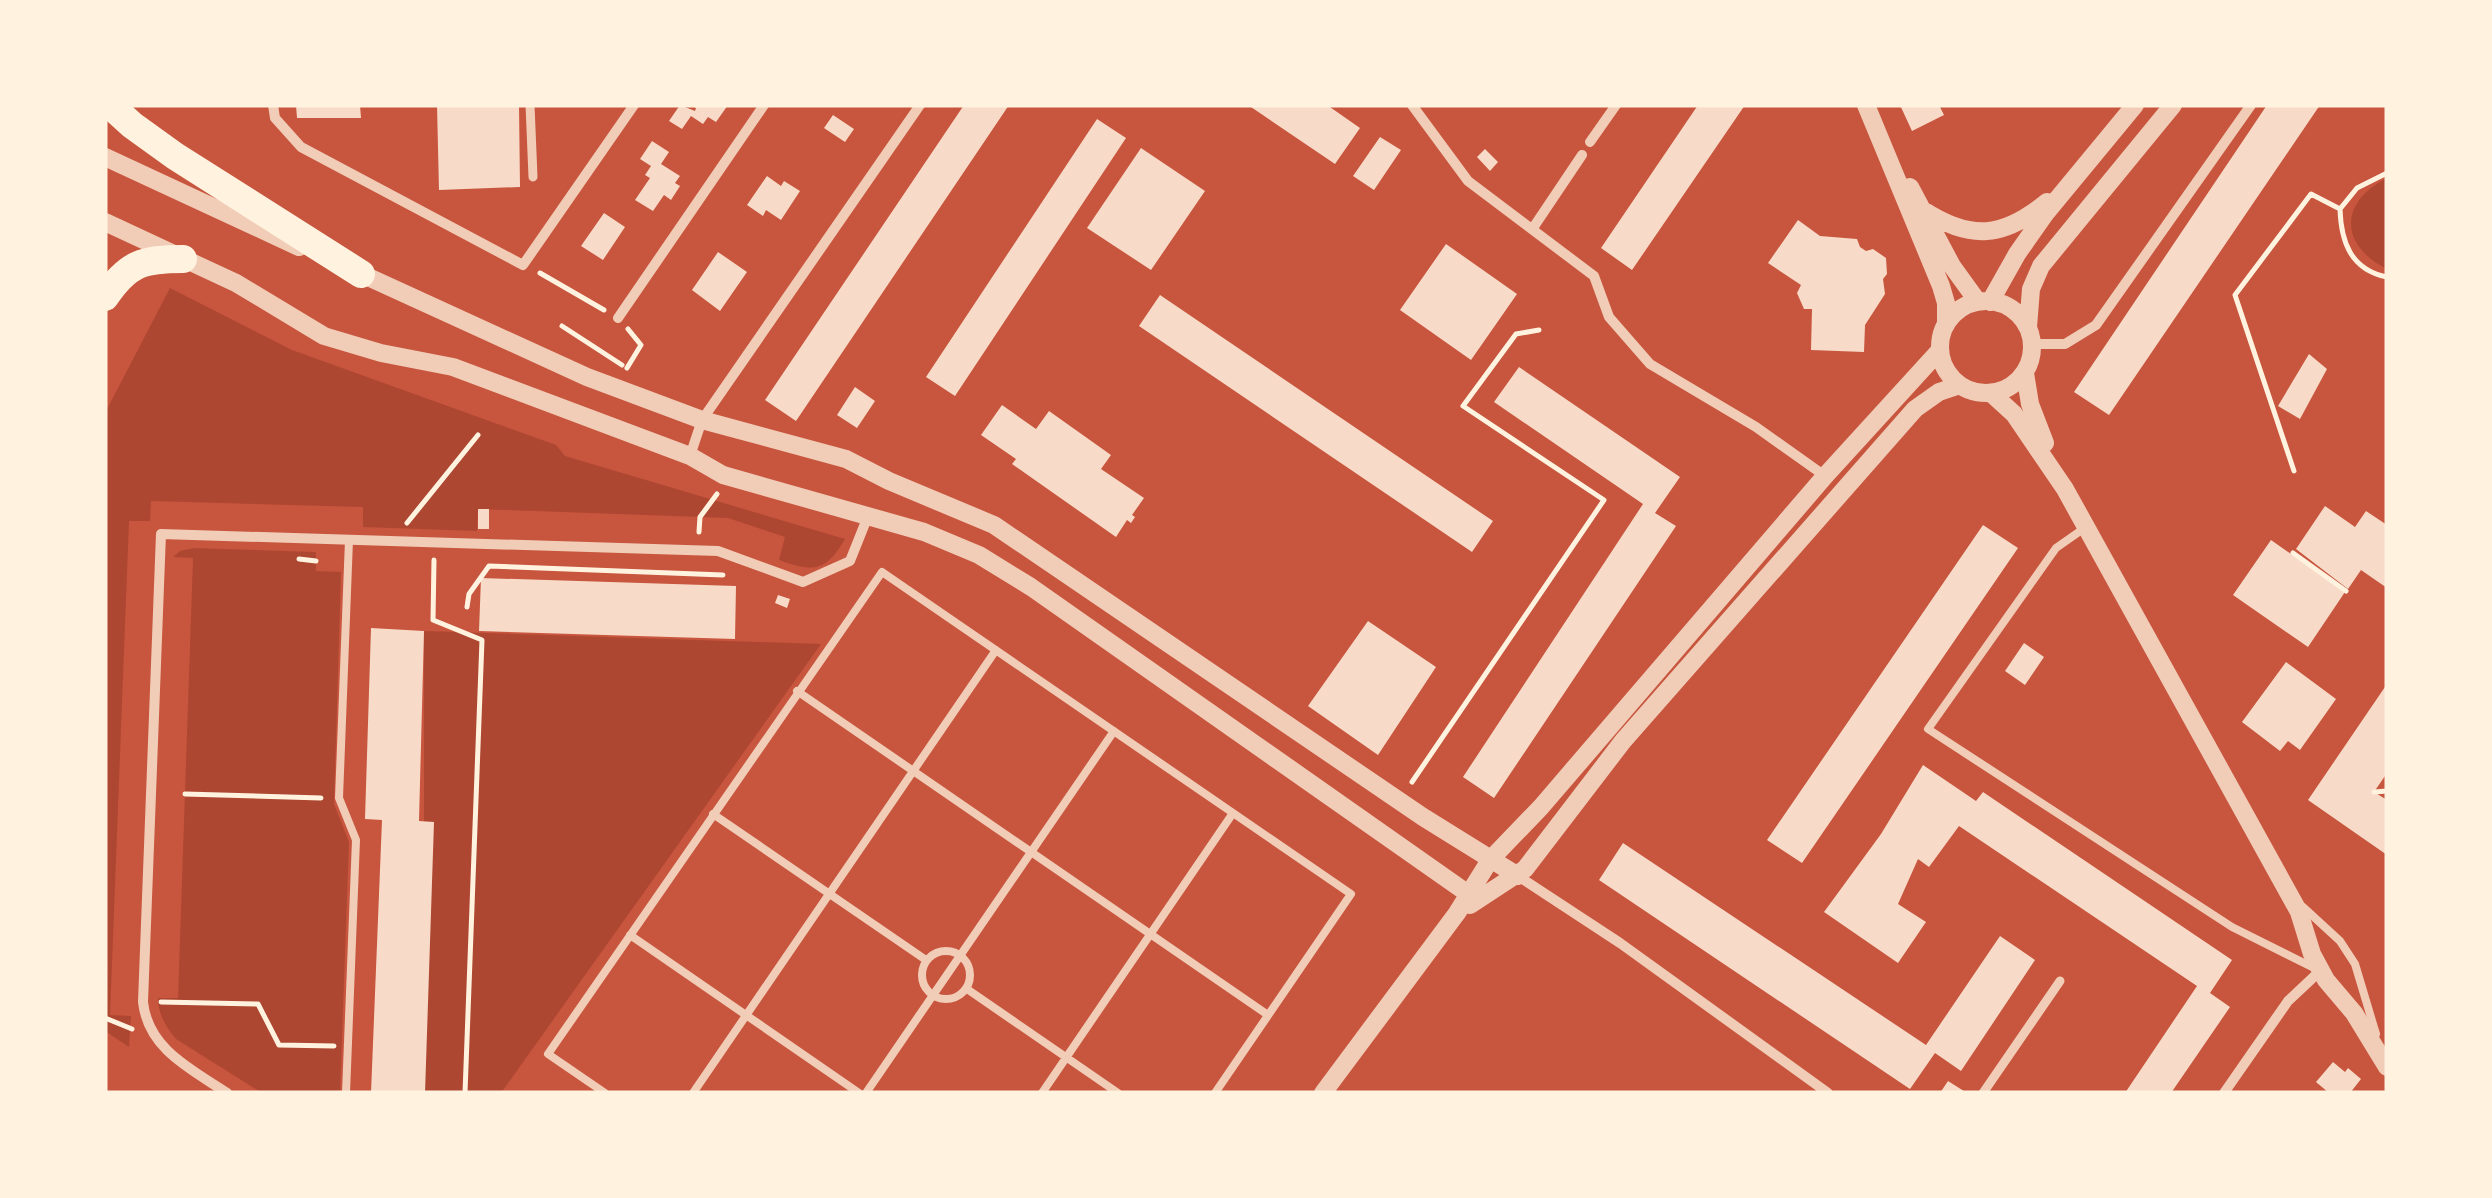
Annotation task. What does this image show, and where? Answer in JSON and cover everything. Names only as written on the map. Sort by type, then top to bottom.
[{"type":"highway","points":[[110,105],[175,156],[361,274]]},
{"type":"highway","points":[[105,296],[120,277],[139,264],[183,258]]},
{"type":"street","points":[[274,105],[274,118],[300,148],[523,264],[634,105]]},
{"type":"street","points":[[530,105],[534,177]]},
{"type":"street","points":[[618,318],[764,105]]},
{"type":"street","points":[[690,456],[702,420],[920,105]]},
{"type":"street","points":[[1412,105],[1468,182],[1594,276],[1610,317],[1650,364],[1756,427],[1825,476]]},
{"type":"street","points":[[1590,142],[1616,105]]},
{"type":"street","points":[[1946,326],[1959,310],[1984,302],[2067,186],[2135,105]]},
{"type":"street","points":[[2065,489],[2036,422],[2025,373],[2031,290],[2041,266],[2174,105]]},
{"type":"street","points":[[1868,108],[1952,266],[1984,302],[2012,310],[2030,336],[2065,344],[2096,325],[2251,105]]},
{"type":"street","points":[[1472,898],[1490,860],[1940,350],[1946,326],[1942,286],[1868,108]]},
{"type":"street","points":[[1533,228],[1582,155]]},
{"type":"street","points":[[105,157],[500,339],[702,420],[846,459],[994,525],[1490,860],[1620,943],[1828,1093]]},
{"type":"street","points":[[1922,210],[1960,229],[2004,230],[2022,222],[2067,186]]},
{"type":"street","points":[[105,222],[236,283],[324,336],[454,368],[690,456],[723,475],[868,516],[979,555],[1472,898]]},
{"type":"street","points":[[1940,350],[1945,368],[1960,385],[1973,392],[1991,393],[2010,387],[2025,373]]},
{"type":"street","points":[[1324,1093],[1457,913],[1472,898],[1518,876],[1639,723],[1915,409],[1939,392],[1960,385]]},
{"type":"street","points":[[1991,393],[2014,414],[2065,489],[2305,924],[2320,971],[2361,1022],[2387,1067]]},
{"type":"street","points":[[227,1093],[153,1038],[145,1022],[161,534],[718,551],[803,582],[850,561],[868,516]]},
{"type":"street","points":[[2224,1093],[2288,1001],[2320,971]]},
{"type":"street","points":[[1983,1093],[2060,981]]},
{"type":"lane","points":[[2086,527],[2056,548],[1928,730],[2232,927],[2320,971]]},
{"type":"lane","points":[[346,1093],[356,840],[339,798],[349,540]]},
{"type":"lane","points":[[604,1093],[548,1054],[882,572],[1351,894],[1215,1093]]},
{"type":"lane","points":[[693,1093],[996,650]]},
{"type":"lane","points":[[797,691],[1268,1015]]},
{"type":"lane","points":[[630,936],[863,1093],[1114,731]]},
{"type":"lane","points":[[1042,1093],[1233,813]]},
{"type":"lane","points":[[713,814],[926,960]]},
{"type":"lane","points":[[2290,896],[2340,941],[2356,964],[2387,1067]]},
{"type":"lane","points":[[936,952],[961,954],[969,964],[971,977],[967,989],[945,1000],[933,996],[924,986],[921,972],[926,960],[936,952]]},
{"type":"lane","points":[[967,989],[1118,1093]]},
{"type":"path","points":[[2387,173],[2357,188],[2340,209],[2340,232],[2346,250],[2373,274],[2387,276]]},
{"type":"path","points":[[2294,471],[2236,295],[2311,194],[2340,209]]},
{"type":"path","points":[[562,326],[626,368]]},
{"type":"path","points":[[1416,776],[1604,500],[1463,406],[1516,334],[1539,330]]},
{"type":"path","points":[[392,541],[478,434]]},
{"type":"path","points":[[2293,552],[2346,591]]},
{"type":"path","points":[[434,558],[433,620],[482,640],[464,1093]]},
{"type":"path","points":[[468,608],[469,594],[489,566],[725,575]]},
{"type":"path","points":[[510,578],[511,566]]},
{"type":"path","points":[[574,569],[574,581]]},
{"type":"path","points":[[638,571],[638,582]]},
{"type":"path","points":[[701,573],[701,585]]},
{"type":"path","points":[[2374,792],[2387,791]]},
{"type":"path","points":[[185,794],[339,798]]},
{"type":"path","points":[[143,1002],[258,1004],[279,1045],[348,1046]]},
{"type":"shaded area","points":[[2387,178],[2387,269],[2360,248],[2351,224],[2360,199]]},
{"type":"shaded area","points":[[170,288],[292,350],[556,445],[565,456],[845,539],[824,564],[810,568],[779,560],[785,537],[728,518],[478,509],[477,531],[363,527],[363,507],[151,501],[150,521],[129,521],[110,1015],[131,1016],[129,1047],[105,1031],[105,413]]},
{"type":"shaded area","points":[[194,548],[316,552],[316,571],[341,572],[334,804],[349,842],[340,1093],[262,1093],[176,1039],[159,1009],[158,998],[178,998],[193,558],[173,557]]},
{"type":"shaded area","points":[[424,631],[821,644],[501,1093],[424,1093]]},
{"type":"building","points":[[296,105],[360,105],[361,118],[297,118]]},
{"type":"building","points":[[437,105],[519,105],[520,187],[439,190]]},
{"type":"building","points":[[680,105],[695,111],[691,105],[728,105],[716,122],[708,117],[703,124],[691,116],[682,129],[669,121]]},
{"type":"building","points":[[964,105],[1009,105],[796,421],[765,400]]},
{"type":"building","points":[[1248,105],[1327,105],[1360,128],[1335,164]]},
{"type":"building","points":[[1698,105],[1745,105],[1632,270],[1601,248]]},
{"type":"building","points":[[1900,105],[1939,105],[1944,115],[1912,131]]},
{"type":"building","points":[[2267,105],[2320,105],[2109,415],[2074,392]]},
{"type":"building","points":[[833,115],[854,129],[845,142],[824,128]]},
{"type":"building","points":[[1097,119],[1126,138],[955,396],[926,377]]},
{"type":"building","points":[[1380,137],[1401,150],[1374,190],[1353,176]]},
{"type":"building","points":[[652,141],[669,152],[661,164],[680,176],[675,183],[680,186],[671,200],[664,195],[653,211],[635,200],[650,178],[645,175],[651,166],[640,159]]},
{"type":"building","points":[[1141,148],[1205,191],[1151,270],[1087,228]]},
{"type":"building","points":[[1485,149],[1498,162],[1490,171],[1477,157]]},
{"type":"building","points":[[767,176],[781,186],[784,181],[800,191],[781,220],[766,210],[763,216],[747,205]]},
{"type":"building","points":[[604,213],[625,227],[603,260],[581,246]]},
{"type":"building","points":[[1798,220],[1820,236],[1857,239],[1866,251],[1873,249],[1886,258],[1885,294],[1865,325],[1864,352],[1811,350],[1812,309],[1804,309],[1797,293],[1801,285],[1768,263]]},
{"type":"building","points":[[1446,244],[1517,294],[1471,360],[1400,310]]},
{"type":"building","points":[[718,252],[747,272],[720,311],[692,290]]},
{"type":"building","points":[[1160,295],[1493,521],[1472,552],[1139,326]]},
{"type":"building","points":[[2309,354],[2327,369],[2300,419],[2278,406]]},
{"type":"building","points":[[1519,367],[1680,477],[1655,513],[1676,526],[1494,798],[1463,777],[1643,504],[1494,402]]},
{"type":"building","points":[[855,387],[875,401],[857,428],[837,415]]},
{"type":"building","points":[[1002,405],[1036,429],[1049,411],[1111,455],[1101,469],[1144,498],[1131,523],[1127,520],[1116,537],[1012,464],[1016,459],[981,435]]},
{"type":"building","points":[[2325,506],[2355,527],[2366,511],[2387,525],[2387,588],[2361,570],[2348,589],[2296,549]]},
{"type":"building","points":[[478,509],[489,509],[489,529],[478,529]]},
{"type":"building","points":[[1983,525],[2018,548],[1802,863],[1767,840]]},
{"type":"building","points":[[2271,540],[2345,592],[2308,647],[2233,595]]},
{"type":"building","points":[[481,578],[736,586],[735,639],[479,631]]},
{"type":"building","points":[[778,595],[790,599],[787,608],[775,603]]},
{"type":"building","points":[[1368,621],[1436,667],[1378,755],[1308,706]]},
{"type":"building","points":[[371,628],[424,631],[419,821],[434,822],[425,1093],[371,1093],[382,820],[365,819]]},
{"type":"building","points":[[2024,643],[2044,657],[2025,685],[2005,671]]},
{"type":"building","points":[[2286,662],[2336,699],[2300,750],[2288,741],[2280,751],[2242,722]]},
{"type":"building","points":[[2387,684],[2387,773],[2374,792],[2387,800],[2387,855],[2308,800]]},
{"type":"building","points":[[1923,765],[1976,801],[1983,792],[2232,960],[2210,993],[2230,1007],[2171,1093],[2125,1093],[2197,986],[1959,826],[1929,867],[1918,859],[1898,904],[1926,922],[1898,963],[1824,912],[1881,834]]},
{"type":"building","points":[[1623,843],[1926,1045],[2000,936],[2035,960],[1961,1071],[1935,1053],[1910,1089],[1599,880]]},
{"type":"building","points":[[2333,1062],[2361,1079],[2350,1093],[2329,1093],[2316,1082]]},
{"type":"building","points":[[1948,1081],[1967,1093],[1940,1093]]}]
